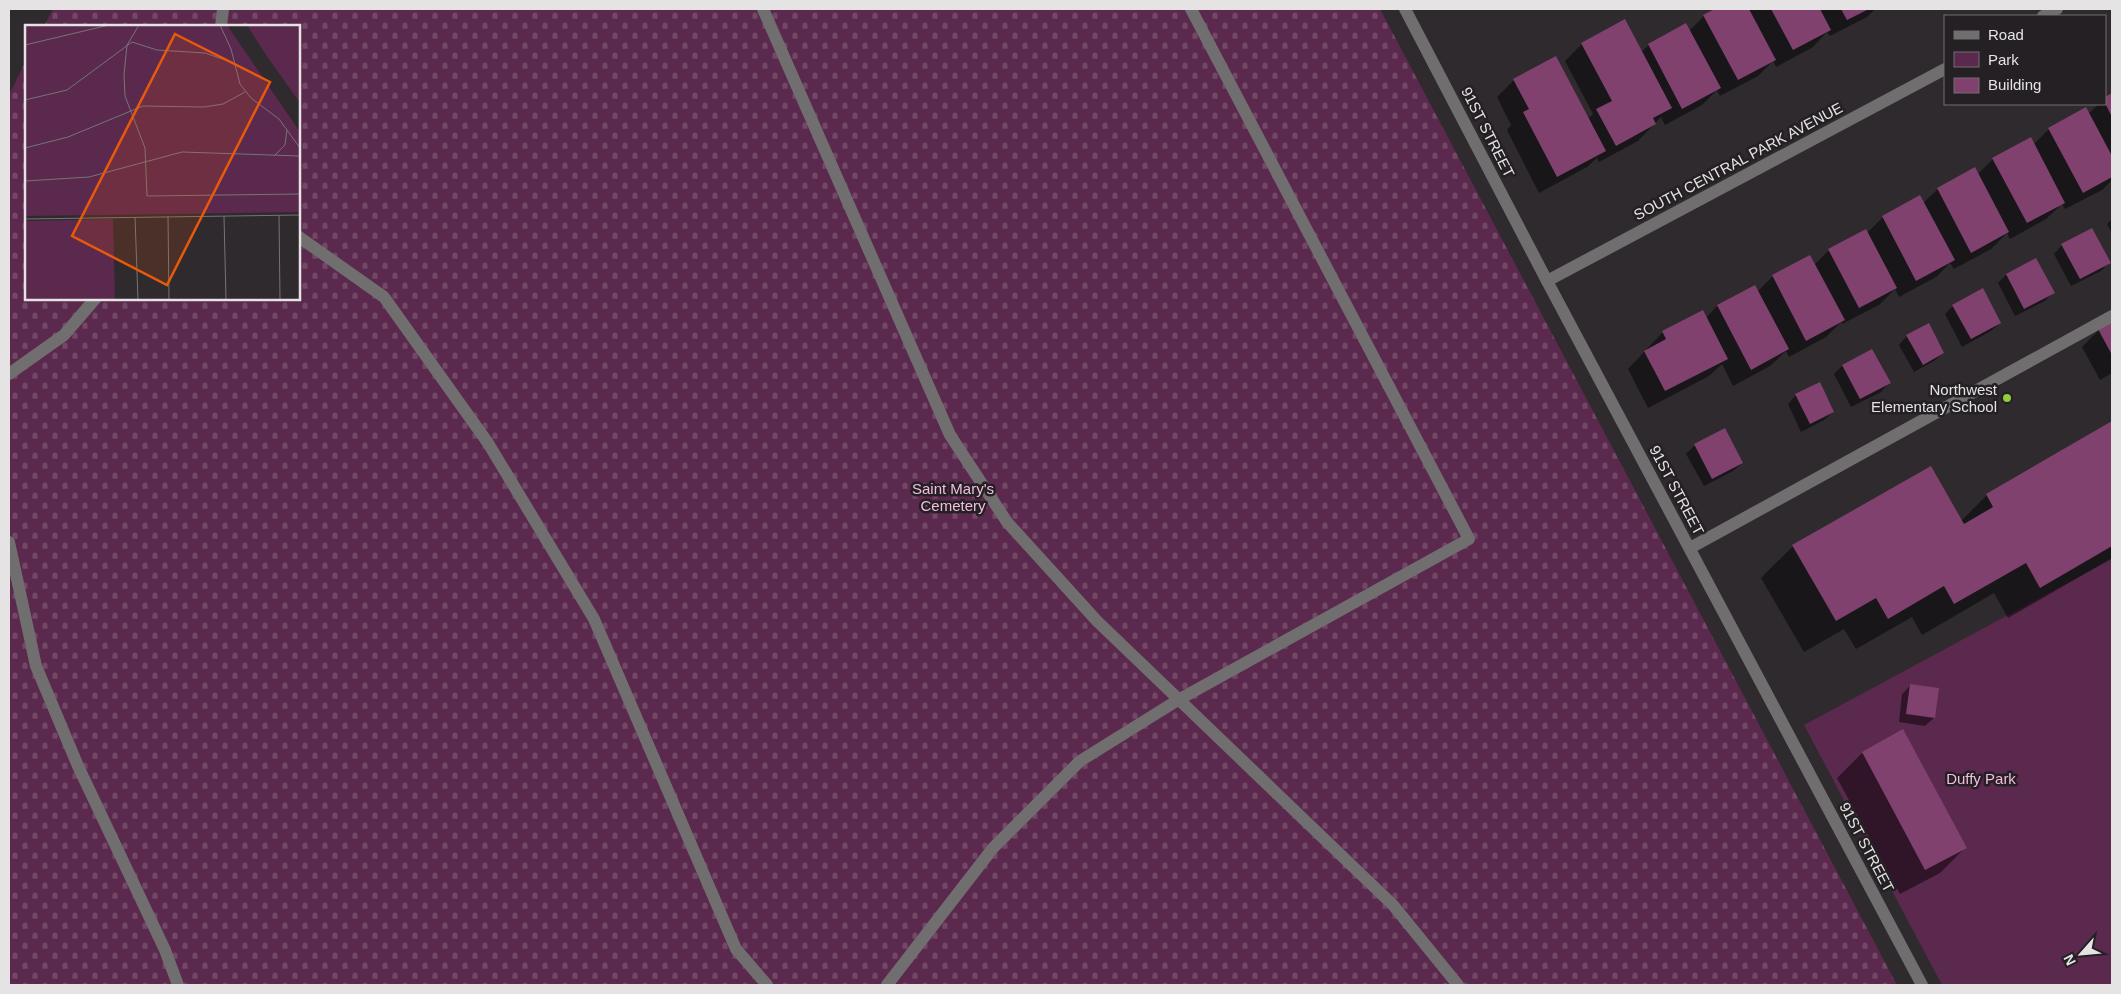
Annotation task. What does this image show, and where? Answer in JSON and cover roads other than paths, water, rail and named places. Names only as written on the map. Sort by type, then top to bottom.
[{"type":"street","points":[[221,25],[223,9]]},
{"type":"street","points":[[762,9],[950,435],[1007,522],[1097,622],[1393,905],[1458,985]]},
{"type":"street","points":[[887,985],[993,848],[1080,760],[1178,700],[1470,539],[1191,9]]},
{"type":"street","name":"91ST STREET","points":[[1405,9],[1547,281],[1922,985]]},
{"type":"street","points":[[2045,15],[2057,9]]},
{"type":"street","name":"SOUTH CENTRAL PARK AVENUE","points":[[1547,281],[1944,70]]},
{"type":"street","points":[[300,238],[384,297],[488,443],[594,619],[736,949],[767,985]]},
{"type":"street","points":[[9,374],[64,335],[94,300]]},
{"type":"street","points":[[1690,548],[2112,316]]},
{"type":"street","points":[[9,542],[36,666],[78,766],[165,950],[178,985]]},
{"type":"place","name":"Northwest Elementary School","points":[[2007,398]]},
{"type":"park label","name":"Saint Mary's Cemetery","points":[[953,496]]},
{"type":"park label","name":"Duffy Park","points":[[1981,778]]}]
